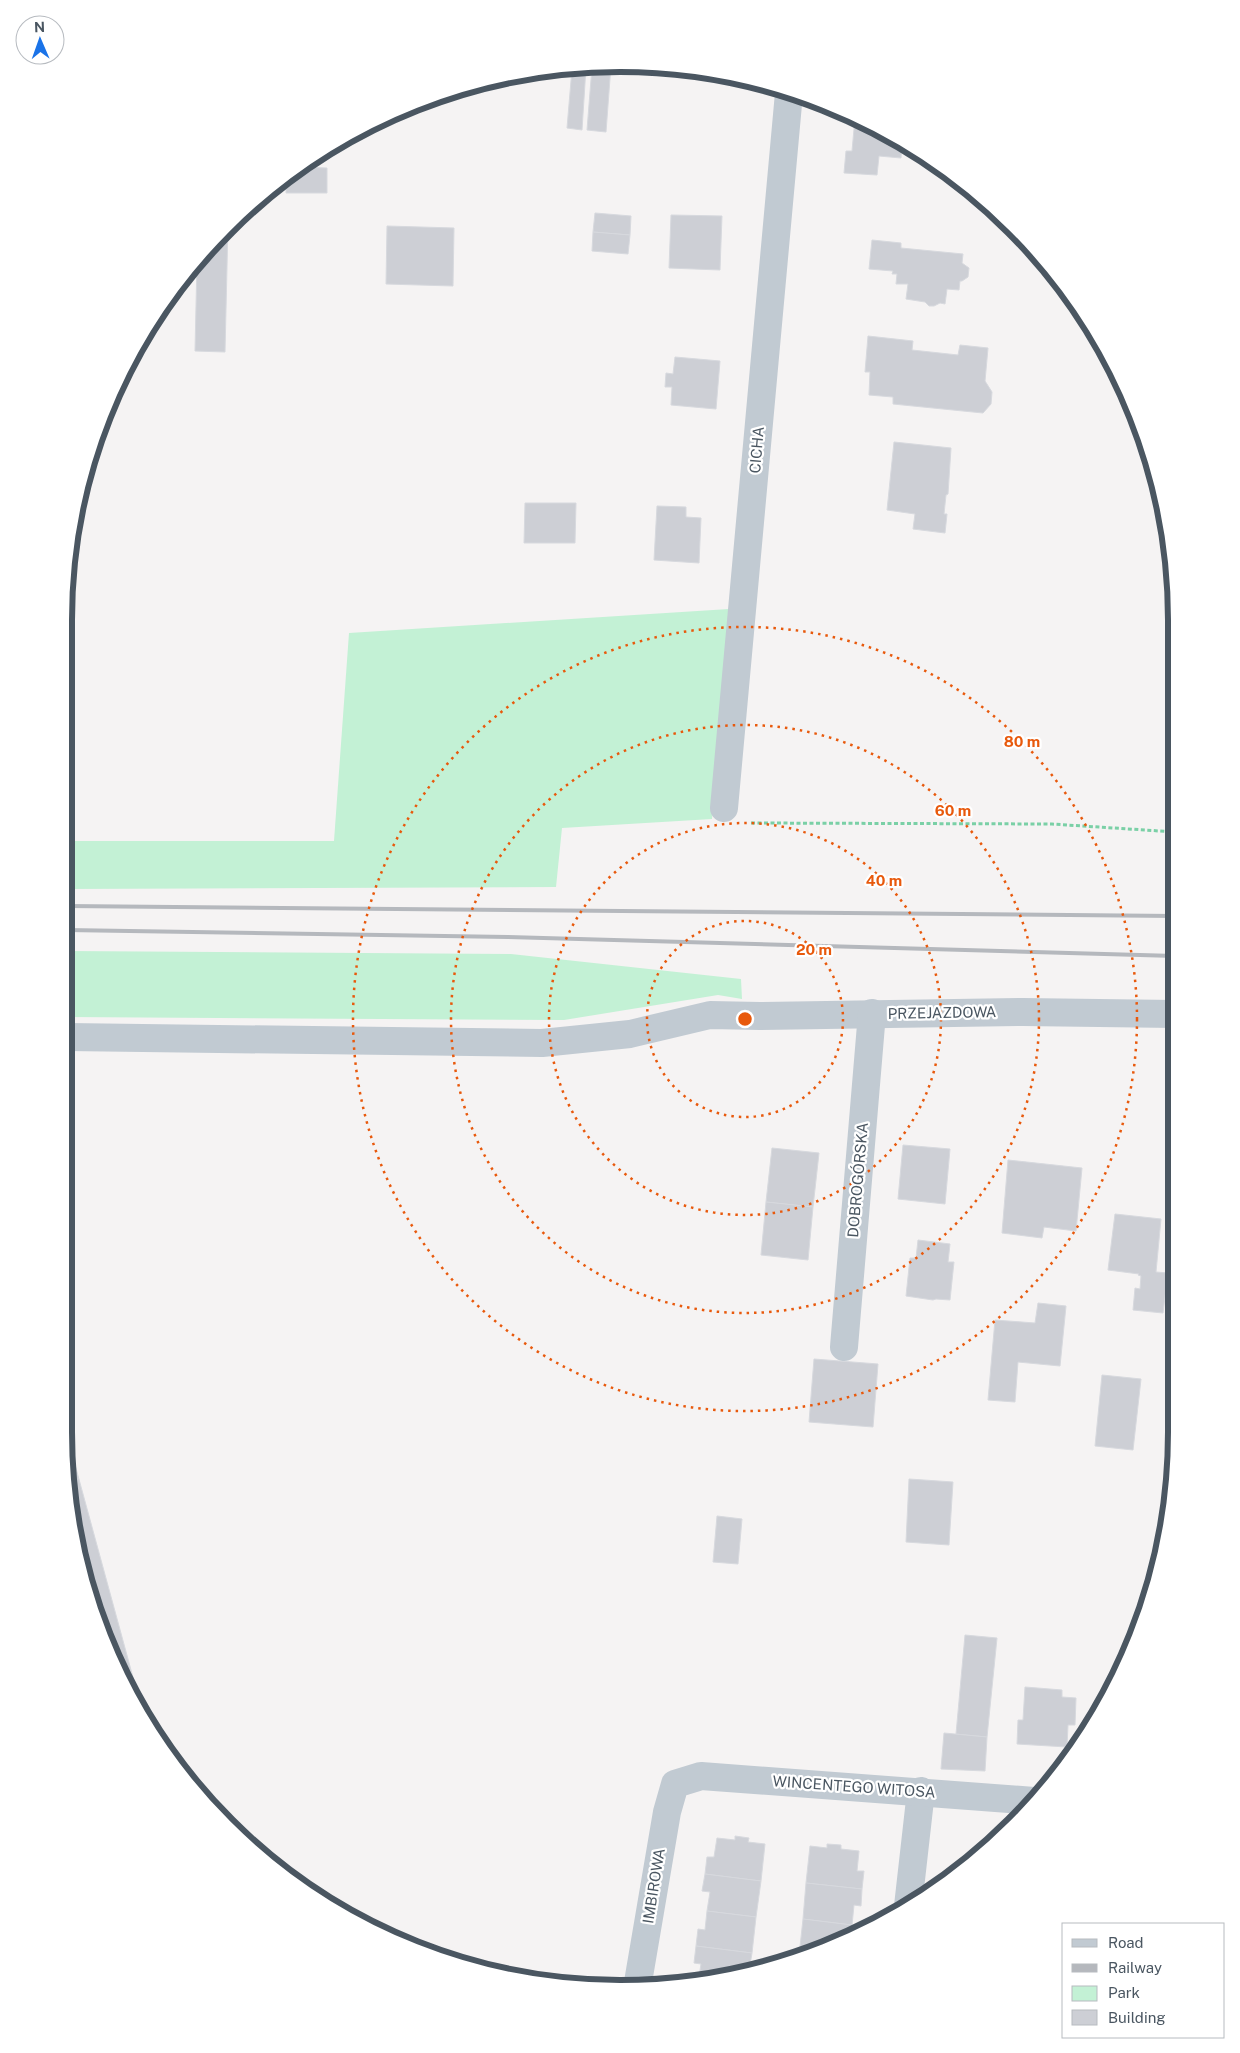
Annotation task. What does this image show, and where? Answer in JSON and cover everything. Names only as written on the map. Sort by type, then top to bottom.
[{"type":"street","name":"CICHA","points":[[724,808],[788,100]]},
{"type":"street","name":"PRZEJAZDOWA","points":[[73,1037],[542,1043],[630,1034],[710,1015],[1023,1012],[1168,1014]]},
{"type":"street","name":"DOBROGÓRSKA","points":[[844,1347],[872,1013]]},
{"type":"street","name":"WINCENTEGO WITOSA","points":[[675,1784],[701,1776],[1026,1800]]},
{"type":"street","name":"IMBIROWA","points":[[639,1979],[666,1812],[675,1784]]},
{"type":"street","points":[[909,1898],[921,1791]]},
{"type":"path","points":[[724,808],[743,823],[1052,824],[1168,832]]},
{"type":"green space","points":[[729,609],[712,819],[562,828],[556,887],[73,889],[73,841],[334,841],[349,633]]},
{"type":"green space","points":[[73,951],[511,954],[741,979],[742,999],[718,995],[564,1020],[73,1017]]},
{"type":"building","points":[[610,73],[606,132],[587,130],[591,74]]},
{"type":"building","points":[[586,74],[582,130],[567,128],[571,75]]},
{"type":"building","points":[[854,125],[901,151],[901,158],[879,156],[877,175],[844,173],[846,151],[852,151]]},
{"type":"building","points":[[313,167],[327,168],[327,193],[286,193],[286,187]]},
{"type":"building","points":[[595,213],[631,216],[630,235],[593,232]]},
{"type":"building","points":[[671,215],[722,216],[720,270],[669,268]]},
{"type":"building","points":[[387,226],[454,228],[453,286],[386,284]]},
{"type":"building","points":[[593,232],[630,235],[628,254],[592,251]]},
{"type":"building","points":[[228,239],[225,352],[195,351],[197,273]]},
{"type":"building","points":[[872,240],[901,243],[901,248],[963,254],[962,263],[969,268],[968,277],[960,281],[959,290],[947,289],[945,304],[940,303],[929,306],[925,302],[906,299],[908,284],[896,284],[897,274],[892,274],[893,271],[869,269]]},
{"type":"building","points":[[868,336],[913,341],[912,350],[958,355],[960,345],[988,348],[985,381],[992,392],[991,404],[983,413],[893,404],[893,397],[869,395],[870,372],[865,372]]},
{"type":"building","points":[[675,357],[720,361],[716,409],[671,405],[672,387],[665,387],[666,373],[673,374]]},
{"type":"building","points":[[894,442],[951,448],[948,494],[946,495],[944,514],[947,514],[945,533],[913,529],[915,514],[887,510]]},
{"type":"building","points":[[525,503],[576,503],[575,543],[524,543]]},
{"type":"building","points":[[657,506],[686,507],[686,517],[701,518],[699,563],[654,560]]},
{"type":"building","points":[[903,1145],[950,1149],[945,1204],[898,1199]]},
{"type":"building","points":[[772,1148],[819,1153],[813,1207],[766,1202]]},
{"type":"building","points":[[1008,1160],[1082,1168],[1076,1231],[1044,1227],[1042,1238],[1002,1233]]},
{"type":"building","points":[[766,1202],[813,1207],[808,1260],[761,1255]]},
{"type":"building","points":[[1115,1214],[1161,1219],[1156,1272],[1168,1273],[1163,1313],[1133,1310],[1135,1288],[1140,1289],[1141,1276],[1139,1274],[1108,1270]]},
{"type":"building","points":[[918,1240],[950,1244],[948,1262],[954,1262],[950,1300],[933,1300],[906,1296],[910,1258],[916,1258]]},
{"type":"building","points":[[1038,1303],[1066,1306],[1060,1366],[1018,1362],[1015,1402],[988,1400],[995,1320],[1035,1323]]},
{"type":"building","points":[[814,1359],[878,1364],[873,1427],[809,1422]]},
{"type":"building","points":[[1102,1375],[1141,1379],[1133,1450],[1095,1446]]},
{"type":"building","points":[[74,1460],[136,1688],[114,1643],[91,1575],[77,1504]]},
{"type":"building","points":[[909,1479],[953,1482],[949,1545],[906,1542]]},
{"type":"building","points":[[717,1516],[742,1519],[738,1564],[713,1562]]},
{"type":"building","points":[[965,1635],[997,1638],[987,1737],[956,1734]]},
{"type":"building","points":[[1025,1687],[1062,1690],[1062,1697],[1076,1698],[1075,1725],[1068,1725],[1067,1747],[1017,1744],[1018,1720],[1023,1720]]},
{"type":"building","points":[[944,1733],[987,1737],[985,1771],[941,1769]]},
{"type":"building","points":[[735,1836],[749,1838],[748,1842],[765,1844],[761,1881],[705,1874],[707,1857],[714,1857],[717,1838],[735,1840]]},
{"type":"building","points":[[827,1844],[841,1845],[841,1849],[859,1851],[857,1871],[864,1871],[862,1889],[806,1883],[810,1846],[827,1848]]},
{"type":"building","points":[[705,1874],[761,1881],[756,1917],[707,1911],[710,1892],[702,1891]]},
{"type":"building","points":[[806,1883],[862,1889],[861,1906],[854,1905],[852,1925],[803,1919]]},
{"type":"building","points":[[707,1911],[756,1917],[752,1953],[696,1946],[698,1929],[705,1930]]},
{"type":"building","points":[[803,1919],[852,1925],[851,1929],[800,1950]]},
{"type":"building","points":[[696,1946],[752,1953],[750,1965],[727,1970],[699,1975],[701,1964],[694,1963]]},
{"type":"railway","points":[[73,906],[1168,916]]},
{"type":"railway","points":[[73,930],[508,937],[1168,956]]}]
